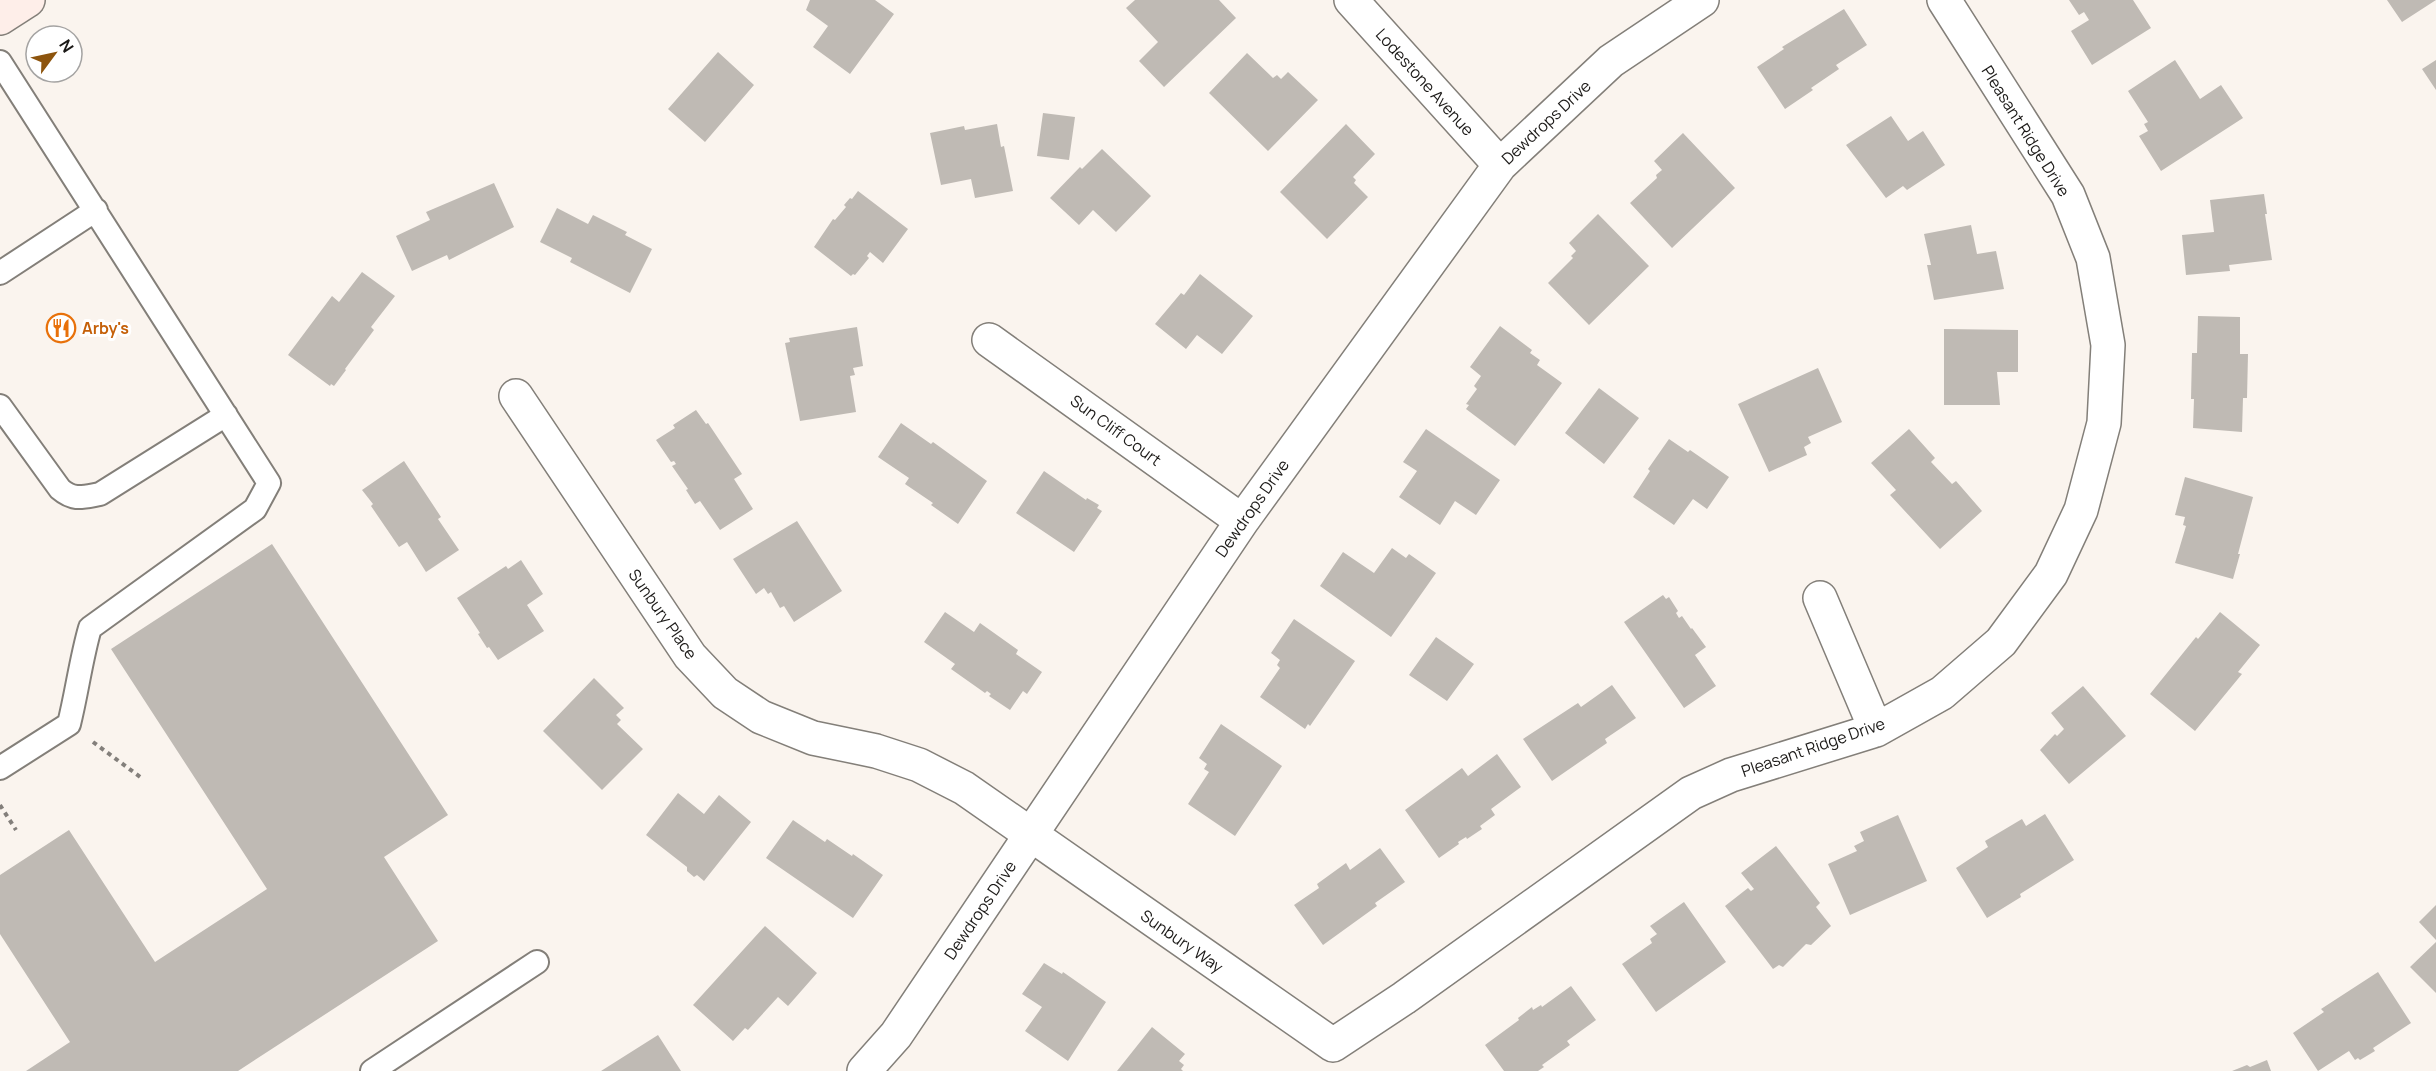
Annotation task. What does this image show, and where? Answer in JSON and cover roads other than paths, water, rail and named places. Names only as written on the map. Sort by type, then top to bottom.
[{"type":"main road","points":[[0,18],[28,0]]},
{"type":"street","name":"Lodestone Avenue","points":[[1350,0],[1500,165]]},
{"type":"street","name":"Dewdrops Drive","points":[[864,1071],[896,1035],[1242,521],[1500,165],[1611,60],[1702,0]]},
{"type":"street","name":"Pleasant Ridge Drive","points":[[1333,1045],[1414,991],[1691,793],[1731,775],[1876,730],[1942,693],[2001,642],[2051,573],[2081,510],[2104,423],[2108,345],[2092,258],[2068,195],[1944,0]]},
{"type":"street","name":"Sun Cliff Court","points":[[989,340],[1242,521]]},
{"type":"street","name":"Sunbury Place","points":[[516,396],[690,656],[725,693],[760,717],[813,738],[876,751],[919,765],[964,788],[1030,836]]},
{"type":"street","points":[[1820,597],[1876,730]]},
{"type":"street","name":"Sunbury Way","points":[[1030,836],[1333,1045]]},
{"type":"lane","points":[[0,62],[269,483],[255,509],[90,628],[69,724],[0,768]]},
{"type":"lane","points":[[0,273],[96,210]]},
{"type":"lane","points":[[0,406],[60,489],[68,496],[80,498],[100,494],[226,415]]},
{"type":"lane","points":[[372,1071],[537,962]]},
{"type":"place","name":"Arby's","points":[[61,328]]}]
